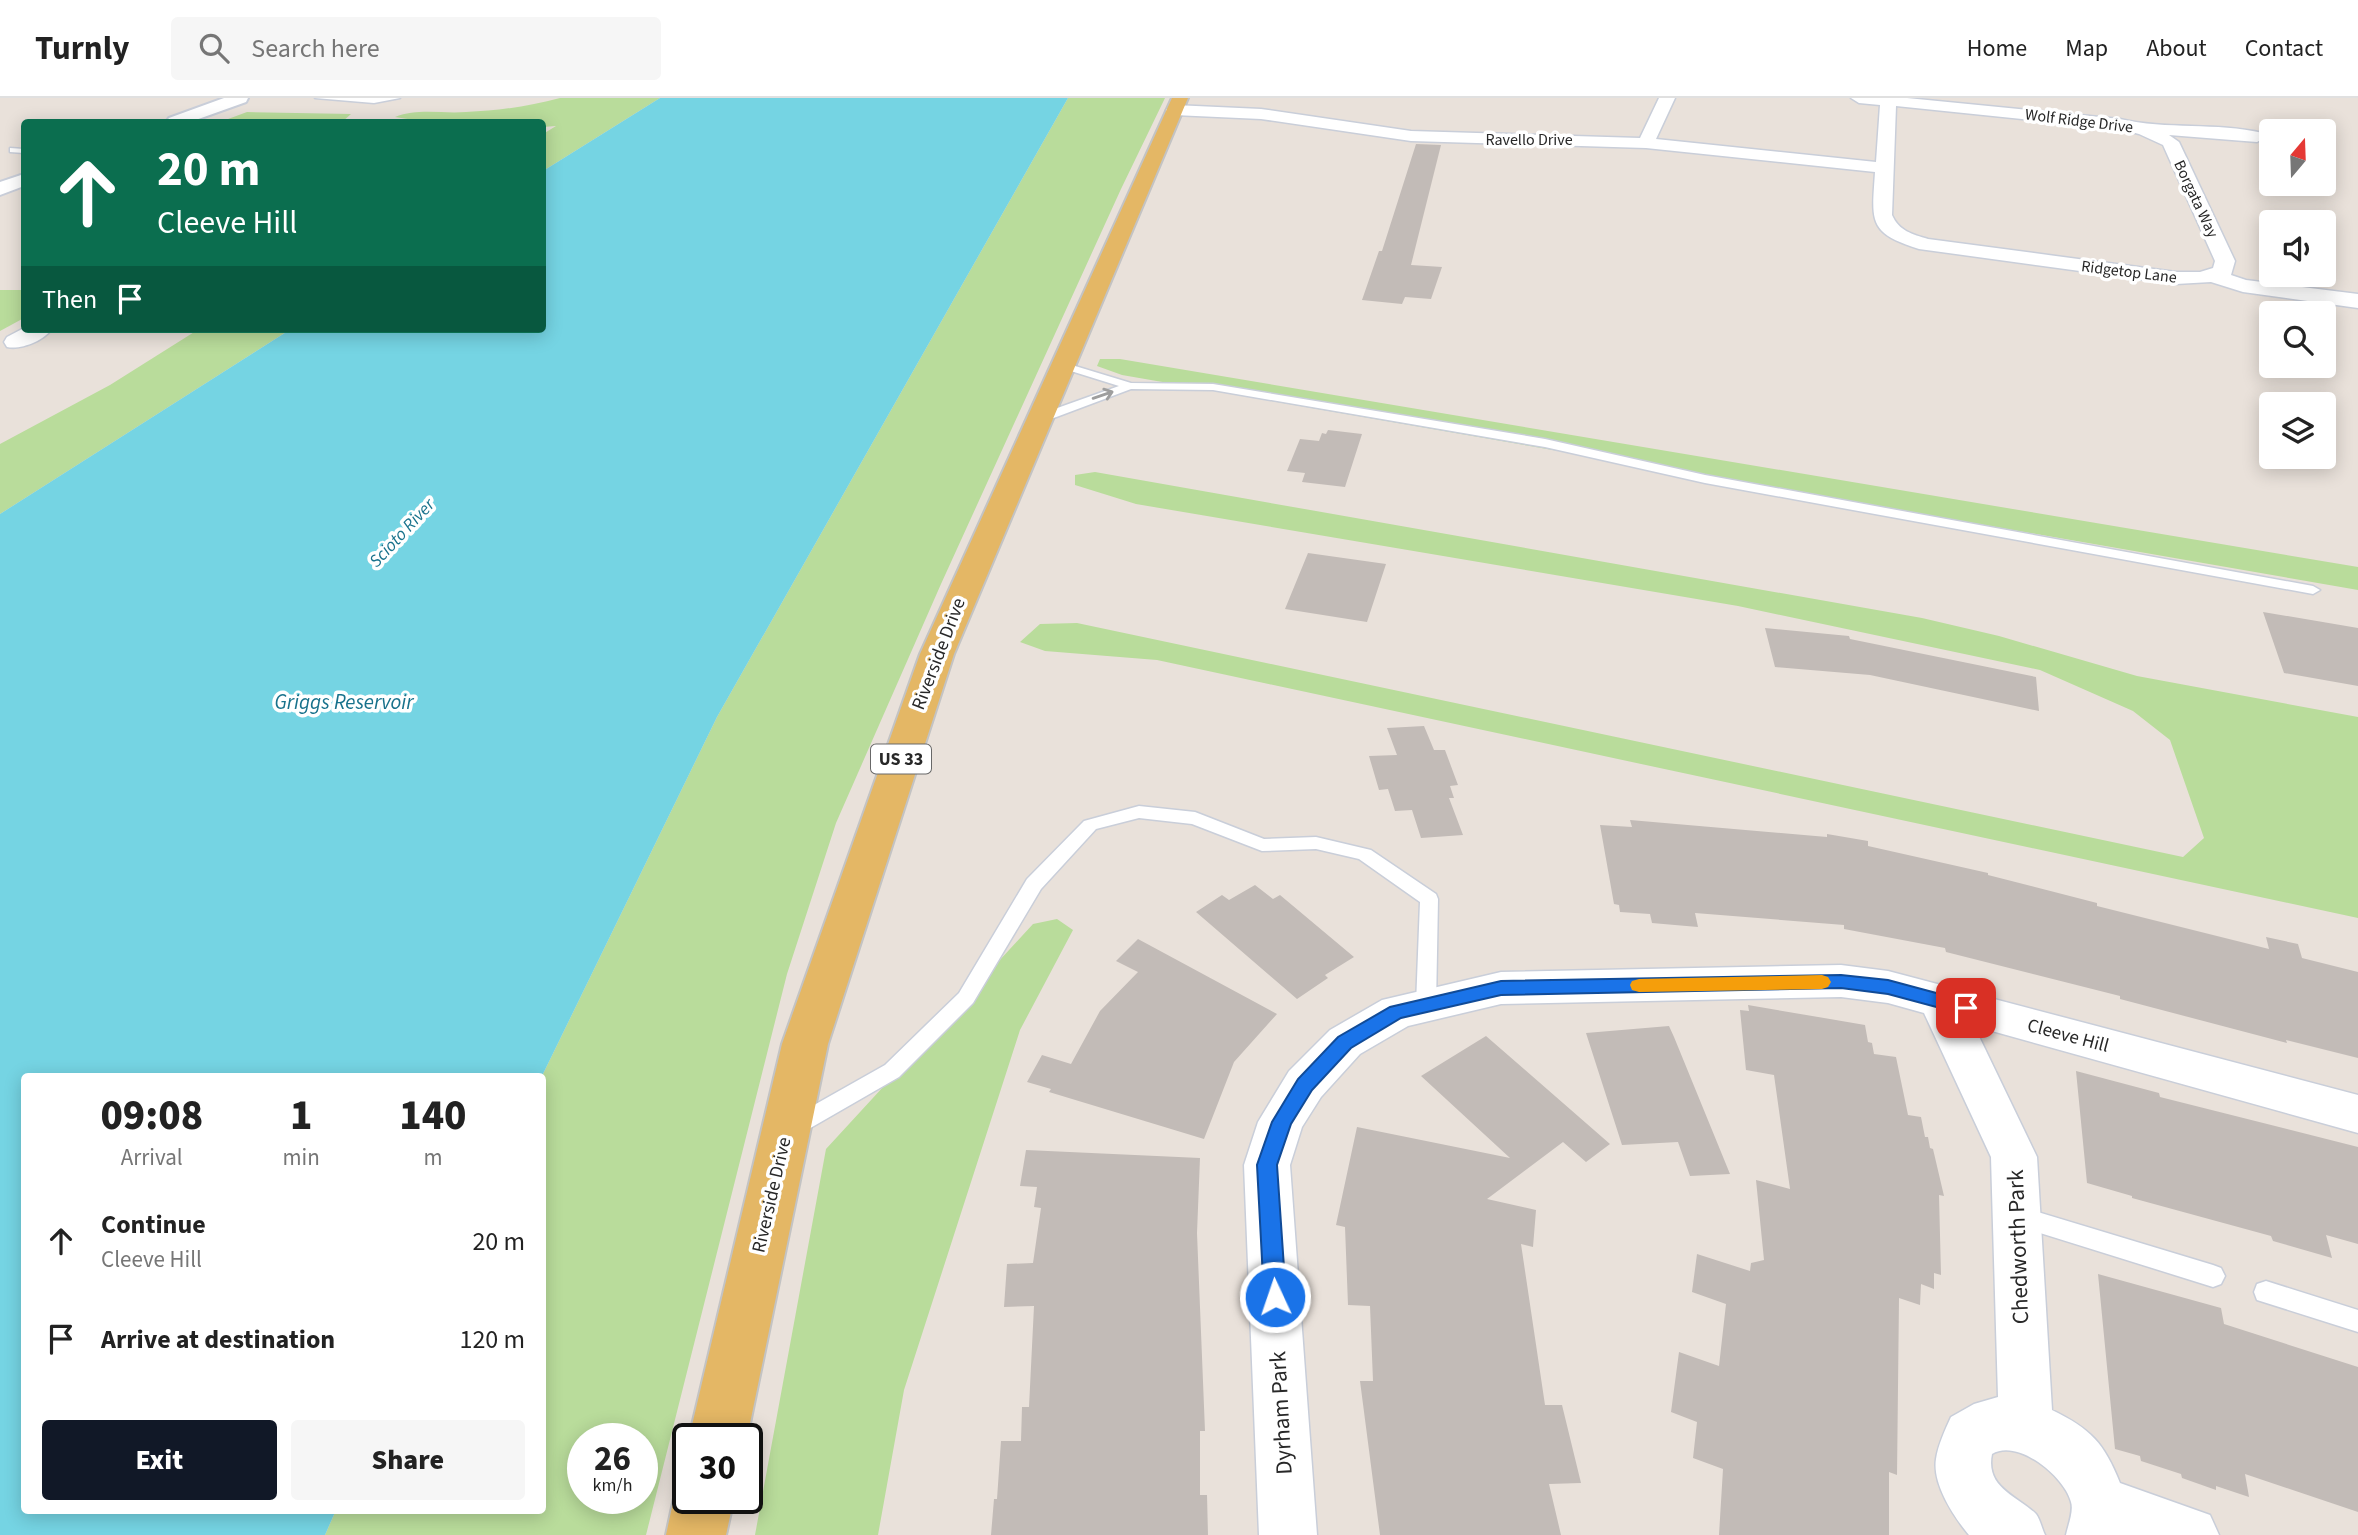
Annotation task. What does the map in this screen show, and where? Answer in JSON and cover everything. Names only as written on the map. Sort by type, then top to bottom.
[{"type":"main road","points":[[184,119],[240,98]]},
{"type":"main road","name":"Riverside Drive","points":[[721,1423],[805,1044],[937,654],[1177,104]]},
{"type":"main road","points":[[0,189],[21,181]]},
{"type":"main road","points":[[696,1535],[701,1514]]},
{"type":"street","points":[[1646,143],[1667,98]]},
{"type":"street","name":"Wolf Ridge Drive","points":[[1859,98],[2120,124],[2146,130],[2257,137]]},
{"type":"street","points":[[1884,168],[1888,101]]},
{"type":"street","name":"Ravello Drive","points":[[1177,104],[1261,114],[1359,131],[1431,138],[1646,143],[1884,168]]},
{"type":"street","name":"Borgata Way","points":[[2146,130],[2170,142],[2225,261],[2222,272],[2211,275]]},
{"type":"street","name":"Ridgetop Lane","points":[[1884,168],[1882,215],[1887,226],[1900,237],[1951,251],[2176,278],[2211,275],[2243,286],[2358,301]]},
{"type":"street","points":[[15,342],[33,333]]},
{"type":"street","name":"Cleeve Hill","points":[[1267,1165],[1287,1112],[1305,1084],[1345,1042],[1396,1012],[1501,988],[1841,981],[1888,987],[2358,1114]]},
{"type":"street","name":"Chedworth Park","points":[[1940,1001],[2014,1157],[2026,1426]]},
{"type":"street","name":"Dyrham Park","points":[[1267,1165],[1288,1535]]},
{"type":"street","points":[[2015,1535],[2002,1528],[1974,1497],[1963,1463],[1970,1436],[1993,1423],[2026,1426],[2060,1443],[2088,1472],[2098,1520],[2190,1535]]},
{"type":"lane","points":[[320,98],[373,101],[396,98]]},
{"type":"lane","points":[[13,150],[21,151]]},
{"type":"lane","points":[[1062,365],[1130,386],[1213,387],[1545,443],[1704,479],[2313,590]]},
{"type":"lane","points":[[1038,419],[1130,386]]},
{"type":"lane","points":[[786,1132],[892,1071],[966,998],[1034,884],[1090,824],[1139,812],[1195,818],[1262,845],[1316,843],[1365,854],[1429,899],[1426,1005]]},
{"type":"lane","points":[[2017,1216],[2213,1276]]},
{"type":"lane","points":[[2266,1292],[2358,1321]]},
{"type":"green space","points":[[560,98],[660,98],[546,169],[546,132],[556,126],[546,127],[546,119],[395,117],[421,112],[525,106]]},
{"type":"green space","points":[[1068,98],[1165,98],[941,584],[836,823],[787,974],[658,1487],[658,1423],[567,1423],[567,1514],[651,1514],[646,1535],[325,1535],[334,1514],[546,1514],[546,1073],[543,1073],[717,717]]},
{"type":"green space","points":[[247,112],[351,114],[345,119],[228,119]]},
{"type":"green space","points":[[0,290],[21,290],[21,320],[0,331]]},
{"type":"green space","points":[[193,333],[285,333],[0,514],[0,444],[110,385]]},
{"type":"green space","points":[[1100,359],[1120,359],[2358,567],[2358,590],[1122,375],[1097,366]]},
{"type":"green space","points":[[1095,472],[1922,618],[1999,636],[2137,676],[2358,717],[2358,918],[1157,660],[1045,651],[1020,642],[1040,624],[1077,623],[2183,857],[2204,838],[2170,740],[2133,711],[2040,670],[1738,606],[1136,504],[1075,485],[1075,475]]},
{"type":"green space","points":[[1057,919],[1073,930],[1020,1030],[904,1390],[878,1535],[755,1535],[759,1514],[763,1514],[763,1492],[826,1149],[1033,924]]},
{"type":"water","name":"Griggs Reservoir","points":[[660,98],[1068,98],[717,717],[543,1073],[21,1073],[21,1514],[334,1514],[325,1535],[0,1535],[0,514],[285,333],[546,333],[546,169]]},
{"type":"building","points":[[1416,144],[1441,145],[1411,265],[1442,267],[1431,299],[1405,297],[1402,304],[1362,300],[1379,251],[1382,251]]},
{"type":"building","points":[[1328,430],[1362,434],[1345,487],[1302,482],[1305,473],[1287,471],[1300,439],[1319,441],[1322,433],[1326,434]]},
{"type":"building","points":[[1308,553],[1386,564],[1367,622],[1285,609]]},
{"type":"building","points":[[2263,612],[2358,628],[2358,686],[2284,673]]},
{"type":"building","points":[[1765,628],[1849,636],[1850,639],[2036,677],[2039,711],[1870,675],[1775,667]]},
{"type":"building","points":[[1424,726],[1434,750],[1445,750],[1458,785],[1450,786],[1454,798],[1449,798],[1463,835],[1421,838],[1412,810],[1395,811],[1388,789],[1379,790],[1369,756],[1397,755],[1387,728]]},
{"type":"building","points":[[1630,820],[1827,837],[1827,834],[1868,841],[1868,846],[1988,873],[2097,903],[2097,906],[2269,949],[2266,937],[2298,944],[2302,958],[2358,972],[2358,1058],[2286,1040],[2287,1043],[2120,999],[2120,996],[1946,952],[1945,948],[1844,929],[1844,925],[1695,913],[1698,927],[1652,923],[1650,914],[1620,912],[1619,905],[1614,904],[1600,825],[1632,827]]},
{"type":"building","points":[[1255,885],[1273,899],[1280,895],[1354,957],[1325,975],[1328,978],[1297,999],[1196,912],[1222,895],[1229,900]]},
{"type":"building","points":[[1138,939],[1277,1014],[1234,1062],[1204,1139],[1049,1092],[1051,1089],[1027,1082],[1042,1055],[1071,1064],[1100,1011],[1138,972],[1116,961]]},
{"type":"building","points":[[1748,1005],[1865,1025],[1868,1042],[1872,1043],[1874,1054],[1896,1057],[1908,1115],[1921,1117],[1925,1137],[1928,1137],[1930,1148],[1933,1149],[1944,1196],[1939,1195],[1941,1275],[1934,1273],[1934,1289],[1921,1284],[1920,1305],[1899,1298],[1897,1475],[1889,1472],[1889,1535],[1719,1535],[1723,1469],[1693,1458],[1697,1422],[1671,1412],[1679,1352],[1719,1366],[1726,1304],[1692,1292],[1697,1254],[1750,1271],[1751,1263],[1764,1260],[1756,1180],[1790,1189],[1774,1075],[1746,1070],[1740,1010],[1749,1011]]},
{"type":"building","points":[[1669,1026],[1730,1174],[1690,1176],[1678,1142],[1622,1145],[1586,1033]]},
{"type":"building","points":[[1486,1036],[1610,1144],[1586,1162],[1563,1142],[1487,1199],[1536,1210],[1533,1247],[1521,1244],[1545,1405],[1562,1405],[1581,1483],[1549,1484],[1561,1535],[1380,1535],[1360,1381],[1373,1381],[1370,1306],[1348,1305],[1345,1227],[1336,1225],[1357,1127],[1510,1158],[1421,1076]]},
{"type":"building","points":[[2076,1071],[2159,1093],[2160,1097],[2358,1147],[2358,1244],[2326,1235],[2332,1258],[2273,1241],[2271,1236],[2087,1183]]},
{"type":"building","points":[[1026,1150],[1200,1158],[1197,1233],[1205,1431],[1200,1431],[1200,1495],[1207,1495],[1208,1535],[991,1535],[994,1499],[997,1499],[1001,1441],[1021,1441],[1022,1407],[1029,1407],[1034,1306],[1004,1307],[1007,1264],[1033,1263],[1041,1208],[1034,1207],[1037,1187],[1020,1186]]},
{"type":"building","points":[[2098,1274],[2221,1308],[2224,1324],[2358,1367],[2358,1512],[2245,1474],[2249,1497],[2216,1486],[2216,1490],[2182,1478],[2181,1474],[2141,1461],[2140,1456],[2115,1449]]},
{"type":"slow traffic","points":[[1639,985],[1822,982]]},
{"type":"route","points":[[1275,1297],[1267,1165],[1282,1122],[1305,1084],[1345,1042],[1396,1012],[1501,988],[1841,981],[1888,987],[1966,1008]]},
{"type":"water label","name":"Scioto River","points":[[402,533]]}]
